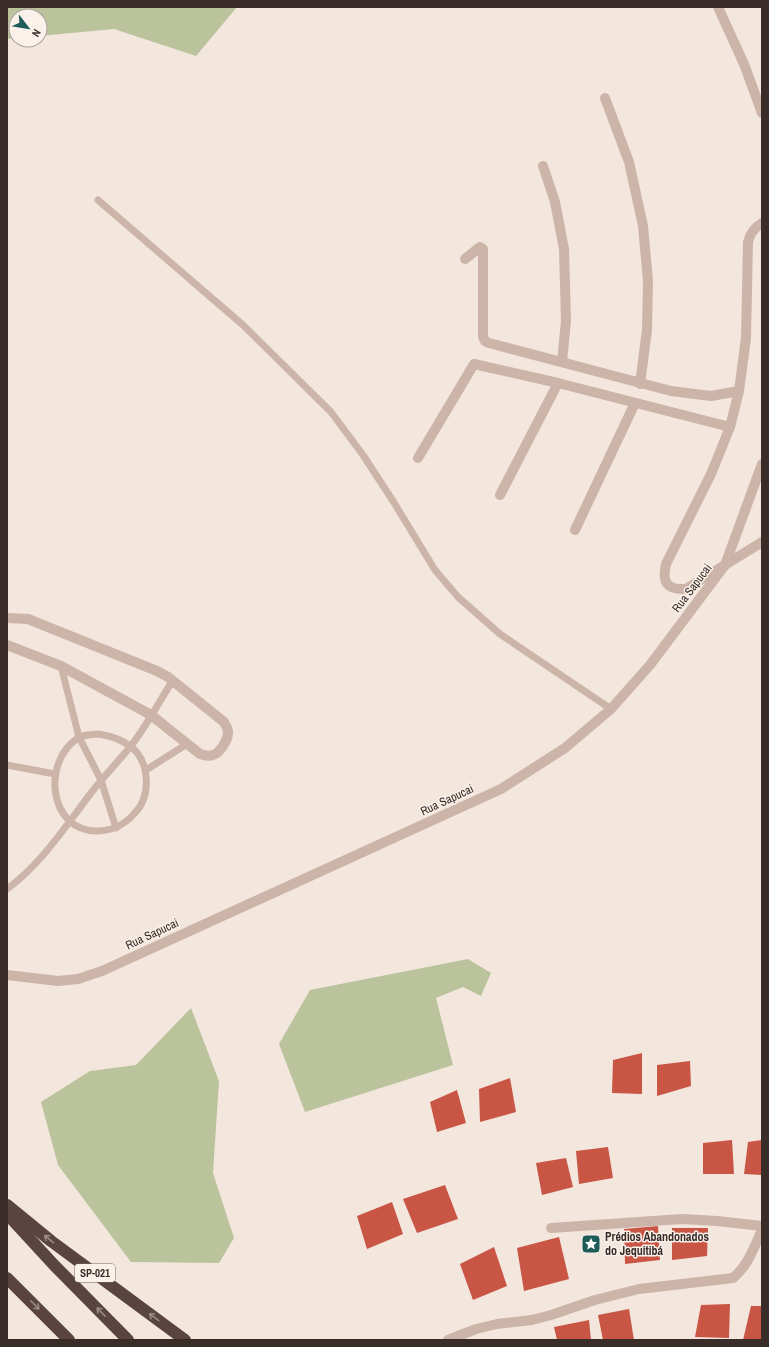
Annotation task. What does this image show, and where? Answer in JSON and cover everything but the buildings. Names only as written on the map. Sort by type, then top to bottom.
[{"type":"highway","name":"SP-021","points":[[7,1205],[51,1241],[185,1340]]},
{"type":"highway","name":"SP-021","points":[[7,1214],[54,1265],[128,1340]]},
{"type":"highway","points":[[7,1278],[69,1340]]},
{"type":"street","points":[[718,7],[744,64],[762,113]]},
{"type":"street","points":[[605,98],[629,162],[643,226],[648,281],[646,330],[640,384]]},
{"type":"street","points":[[543,166],[555,202],[564,250],[566,321],[562,362]]},
{"type":"street","points":[[762,223],[756,226],[750,234],[748,242],[746,338],[738,391],[730,427],[712,474],[666,564],[663,577],[667,584],[677,590],[686,589],[762,542]]},
{"type":"street","points":[[465,259],[480,247],[483,249],[483,337],[488,343],[671,391],[711,396],[738,391]]},
{"type":"street","points":[[418,458],[474,364],[730,427]]},
{"type":"street","points":[[500,495],[558,384]]},
{"type":"street","points":[[575,530],[635,403]]},
{"type":"street","name":"Rua Sapucai","points":[[7,975],[58,981],[78,979],[102,971],[501,789],[565,748],[611,710],[650,665],[725,565],[762,464]]},
{"type":"street","points":[[7,618],[28,619],[157,671],[173,680],[224,722],[228,731],[228,739],[213,755],[205,756],[200,754],[151,715],[61,666],[7,645]]},
{"type":"street","points":[[551,1228],[682,1219],[762,1226]]},
{"type":"street","points":[[448,1340],[476,1329],[497,1324],[532,1320],[595,1300],[639,1289],[733,1278],[740,1273],[762,1230]]},
{"type":"lane","points":[[98,200],[243,324],[331,412],[363,455],[435,570],[458,597],[500,634],[611,710]]},
{"type":"lane","points":[[61,666],[79,737],[101,780],[116,828]]},
{"type":"lane","points":[[7,889],[22,878],[38,862],[101,780],[131,746],[173,680]]},
{"type":"lane","points":[[99,734],[115,738],[131,746],[140,757],[146,770],[147,786],[144,800],[137,812],[116,828],[104,831],[92,831],[80,828],[69,822],[61,810],[54,786],[55,774],[67,747],[79,737],[99,734]]},
{"type":"lane","points":[[146,770],[187,744]]},
{"type":"lane","points":[[7,765],[55,774]]},
{"type":"green space","points":[[7,7],[237,7],[196,56],[114,29],[48,35],[48,8],[8,8],[7,39]]},
{"type":"green space","points":[[468,959],[491,973],[481,996],[463,987],[436,998],[453,1065],[305,1112],[279,1044],[310,990]]},
{"type":"green space","points":[[191,1008],[219,1081],[213,1173],[234,1238],[219,1263],[131,1262],[58,1165],[41,1102],[90,1071],[136,1065]]},
{"type":"place","name":"Prédios Abandonados do Jequitibá","points":[[591,1244]]}]
